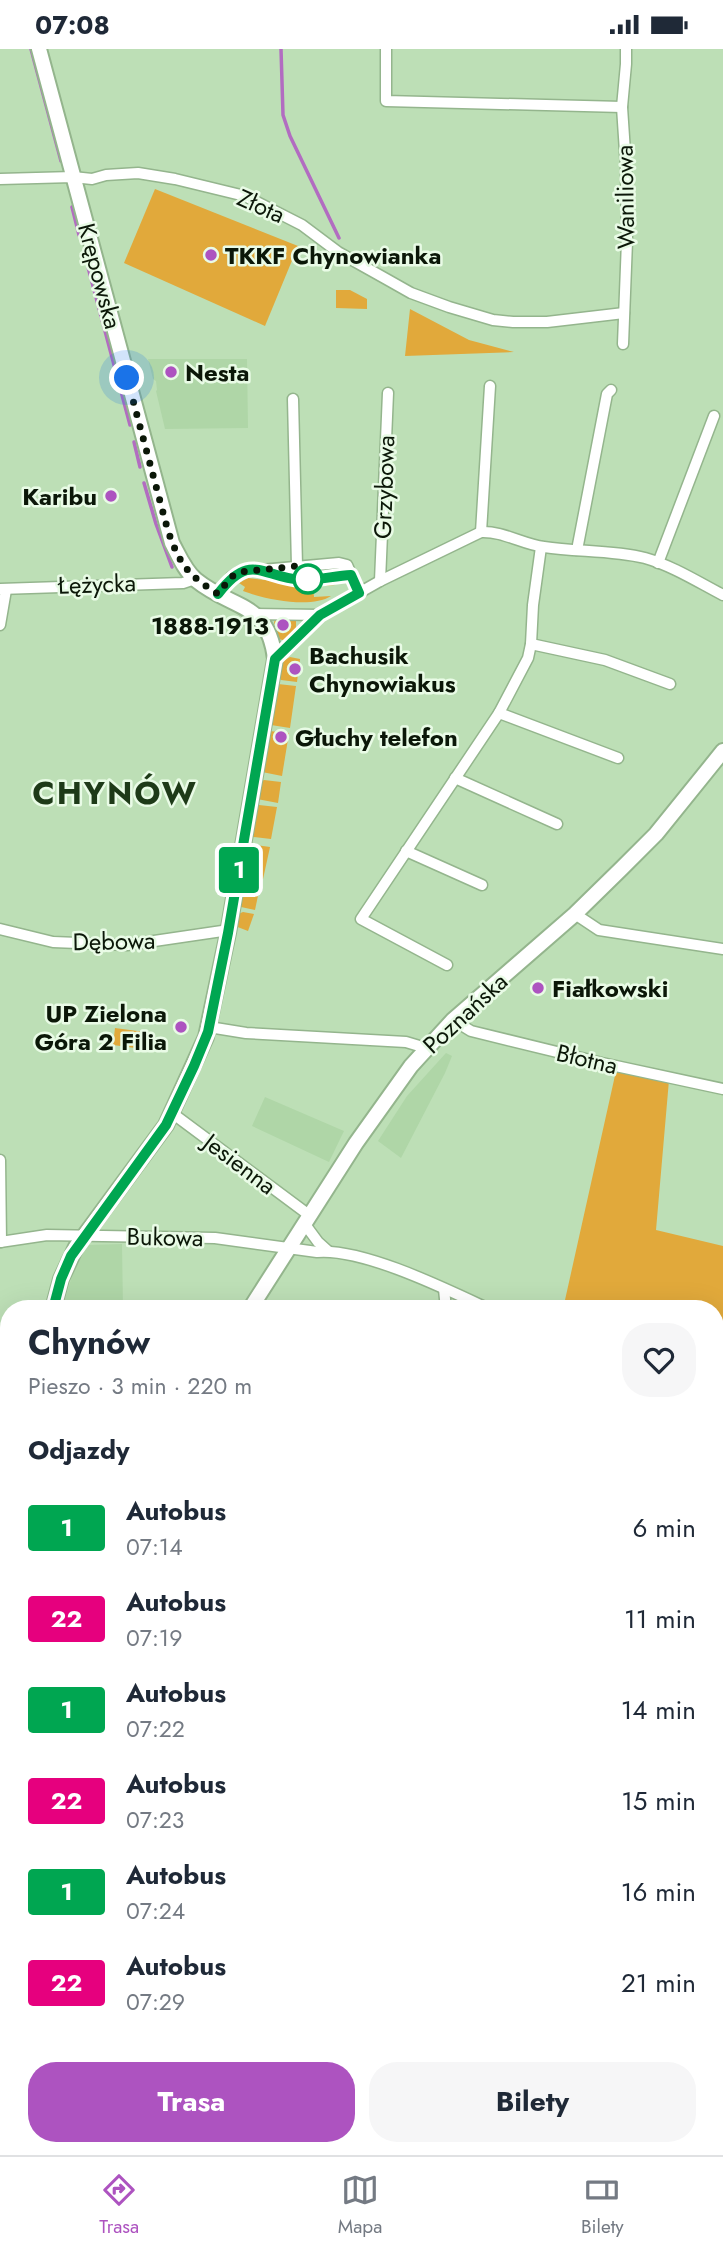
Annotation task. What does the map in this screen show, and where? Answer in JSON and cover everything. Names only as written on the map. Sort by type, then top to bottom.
[{"type":"street","name":"Krępowska","points":[[39,49],[168,531],[178,555],[195,579]]},
{"type":"street","points":[[386,49],[386,101],[622,107]]},
{"type":"street","name":"Waniliowa","points":[[623,344],[626,180],[622,107],[626,49]]},
{"type":"street","name":"Złota","points":[[0,180],[73,177],[92,179],[114,174],[142,173],[175,179],[245,196],[302,225],[338,252],[411,292],[449,307],[493,320],[547,322],[624,313]]},
{"type":"street","points":[[490,386],[481,532],[491,531],[541,547],[628,555],[658,562],[723,595]]},
{"type":"street","points":[[577,550],[607,394],[611,390]]},
{"type":"street","name":"Grzybowa","points":[[380,581],[388,393]]},
{"type":"street","points":[[293,399],[298,566]]},
{"type":"street","points":[[658,562],[714,416]]},
{"type":"street","name":"Grzybowa","points":[[275,659],[320,615],[380,581],[481,532]]},
{"type":"street","points":[[447,965],[361,919],[499,713],[528,658],[541,547]]},
{"type":"street","name":"Grzybowa","points":[[218,594],[231,577],[239,572],[339,563],[347,565],[359,593]]},
{"type":"street","points":[[56,1300],[68,1261],[84,1235],[159,1136],[194,1066],[209,1027],[229,930],[275,659],[270,633],[262,621],[195,579]]},
{"type":"street","name":"Łężycka","points":[[3,589],[28,586],[183,583],[195,579]]},
{"type":"street","points":[[0,625],[3,589]]},
{"type":"street","points":[[254,614],[320,615]]},
{"type":"street","points":[[531,644],[604,660],[670,684]]},
{"type":"street","points":[[499,713],[618,758]]},
{"type":"street","name":"Poznańska","points":[[256,1300],[381,1105],[426,1048],[453,1020],[575,914],[656,834],[723,751]]},
{"type":"street","points":[[455,778],[558,824]]},
{"type":"street","points":[[406,851],[482,885]]},
{"type":"street","points":[[575,914],[599,930],[723,949]]},
{"type":"street","name":"Dębowa","points":[[0,929],[53,942],[96,945],[127,945],[229,930]]},
{"type":"street","name":"Błotna","points":[[453,1020],[471,1031],[723,1089]]},
{"type":"street","points":[[209,1027],[246,1033],[406,1042],[426,1048]]},
{"type":"street","name":"Jesienna","points":[[172,1113],[307,1219],[318,1242],[328,1251]]},
{"type":"street","points":[[0,1160],[1,1242]]},
{"type":"street","name":"Bukowa","points":[[1,1242],[47,1235],[215,1238],[317,1252],[328,1251],[394,1268],[469,1300]]},
{"type":"street","points":[[444,1289],[445,1300]]},
{"type":"shaded area","name":"TKKF Chynowianka","points":[[155,189],[298,246],[265,326],[124,263]]},
{"type":"shaded area","points":[[336,290],[350,290],[367,299],[367,309],[336,308]]},
{"type":"shaded area","points":[[410,309],[469,340],[514,352],[405,356]]},
{"type":"shaded area","points":[[148,359],[247,359],[248,428],[165,429],[156,381],[153,379]]},
{"type":"shaded area","points":[[248,578],[291,583],[333,582],[335,585],[313,587],[314,597],[331,596],[322,600],[287,601],[243,591],[245,587],[239,583]]},
{"type":"shaded area","points":[[276,619],[296,620],[296,628],[286,641],[279,639],[274,622]]},
{"type":"shaded area","points":[[290,657],[300,659],[297,682],[279,678],[283,661]]},
{"type":"shaded area","points":[[278,684],[296,686],[290,728],[271,725]]},
{"type":"shaded area","points":[[269,731],[289,733],[282,776],[262,772]]},
{"type":"shaded area","points":[[260,782],[281,782],[278,803],[257,799]]},
{"type":"shaded area","points":[[256,807],[277,807],[271,839],[253,837],[251,833]]},
{"type":"shaded area","points":[[256,845],[270,847],[263,879],[245,877],[244,873],[249,848]]},
{"type":"shaded area","points":[[242,884],[260,886],[255,910],[241,907],[239,904]]},
{"type":"shaded area","points":[[238,914],[254,914],[248,931],[235,926]]},
{"type":"shaded area","points":[[115,1028],[152,1033],[150,1050],[113,1045]]},
{"type":"shaded area","points":[[446,1053],[452,1056],[445,1073],[401,1158],[378,1141],[407,1096]]},
{"type":"shaded area","points":[[616,1071],[669,1080],[656,1230],[723,1246],[723,1300],[565,1300]]},
{"type":"shaded area","points":[[265,1097],[344,1131],[329,1162],[252,1126]]},
{"type":"shaded area","points":[[122,1244],[123,1300],[65,1300],[72,1276],[87,1245]]},
{"type":"waterway","points":[[31,49],[61,161]]},
{"type":"waterway","points":[[281,49],[283,115],[290,136],[339,238]]},
{"type":"waterway","points":[[72,207],[79,235]]},
{"type":"waterway","points":[[88,267],[130,425]]},
{"type":"waterway","points":[[134,442],[140,467]]},
{"type":"waterway","points":[[144,483],[172,567]]},
{"type":"bus line","name":"1","points":[[55,1300],[61,1279],[76,1247],[166,1125],[208,1032],[218,990],[275,659],[320,615],[359,593],[351,575],[302,580],[262,569],[239,572],[231,577],[218,594]]},
{"type":"place","name":"TKKF Chynowianka","points":[[211,255]]},
{"type":"place","name":"Nesta","points":[[171,372]]},
{"type":"place","name":"Karibu","points":[[111,496]]},
{"type":"place","name":"1888-1913","points":[[283,625]]},
{"type":"place","name":"Bachusik Chynowiakus","points":[[295,669]]},
{"type":"place","name":"Głuchy telefon","points":[[281,737]]},
{"type":"place","name":"Fiałkowski","points":[[538,988]]},
{"type":"place","name":"UP Zielona Góra 2 Filia","points":[[181,1027]]},
{"type":"district","name":"CHYNÓW","points":[[115,793]]},
{"type":"route","points":[[127,378],[168,531],[188,572],[218,594],[231,577],[239,572],[298,566],[308,579]]}]
